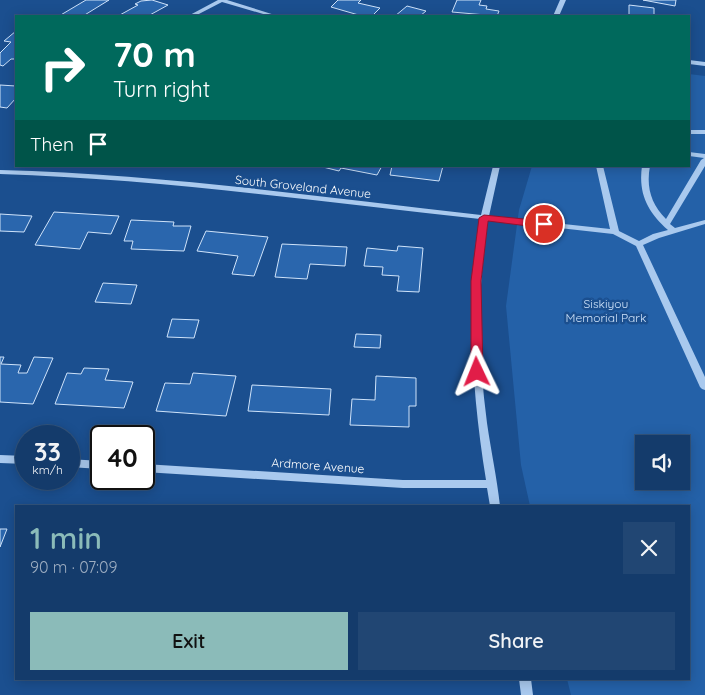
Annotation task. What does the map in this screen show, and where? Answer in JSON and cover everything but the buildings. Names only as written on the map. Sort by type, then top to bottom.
[{"type":"street","points":[[192,15],[222,0],[272,15]]},
{"type":"street","points":[[556,15],[563,0]]},
{"type":"street","points":[[690,62],[705,64]]},
{"type":"street","points":[[690,132],[705,132]]},
{"type":"street","points":[[666,225],[705,158],[690,154]]},
{"type":"street","points":[[495,505],[477,372],[475,317],[476,281],[484,218],[497,167]]},
{"type":"street","points":[[599,167],[615,232],[639,244],[705,387]]},
{"type":"street","points":[[646,167],[645,188],[651,208],[674,231]]},
{"type":"street","name":"South Groveland Avenue","points":[[0,172],[29,169],[144,180],[615,232]]},
{"type":"street","points":[[639,244],[705,222]]},
{"type":"street","points":[[0,458],[15,459]]},
{"type":"street","name":"Ardmore Avenue","points":[[155,469],[403,484],[491,484]]},
{"type":"street","points":[[525,680],[527,695]]},
{"type":"green space","name":"Siskiyou Memorial Park","points":[[690,74],[705,76],[705,695],[571,695],[567,680],[690,680],[690,505],[530,505],[521,465],[506,306],[519,210],[532,167],[690,167]]},
{"type":"route","points":[[477,372],[476,281],[484,218],[544,224]]}]
